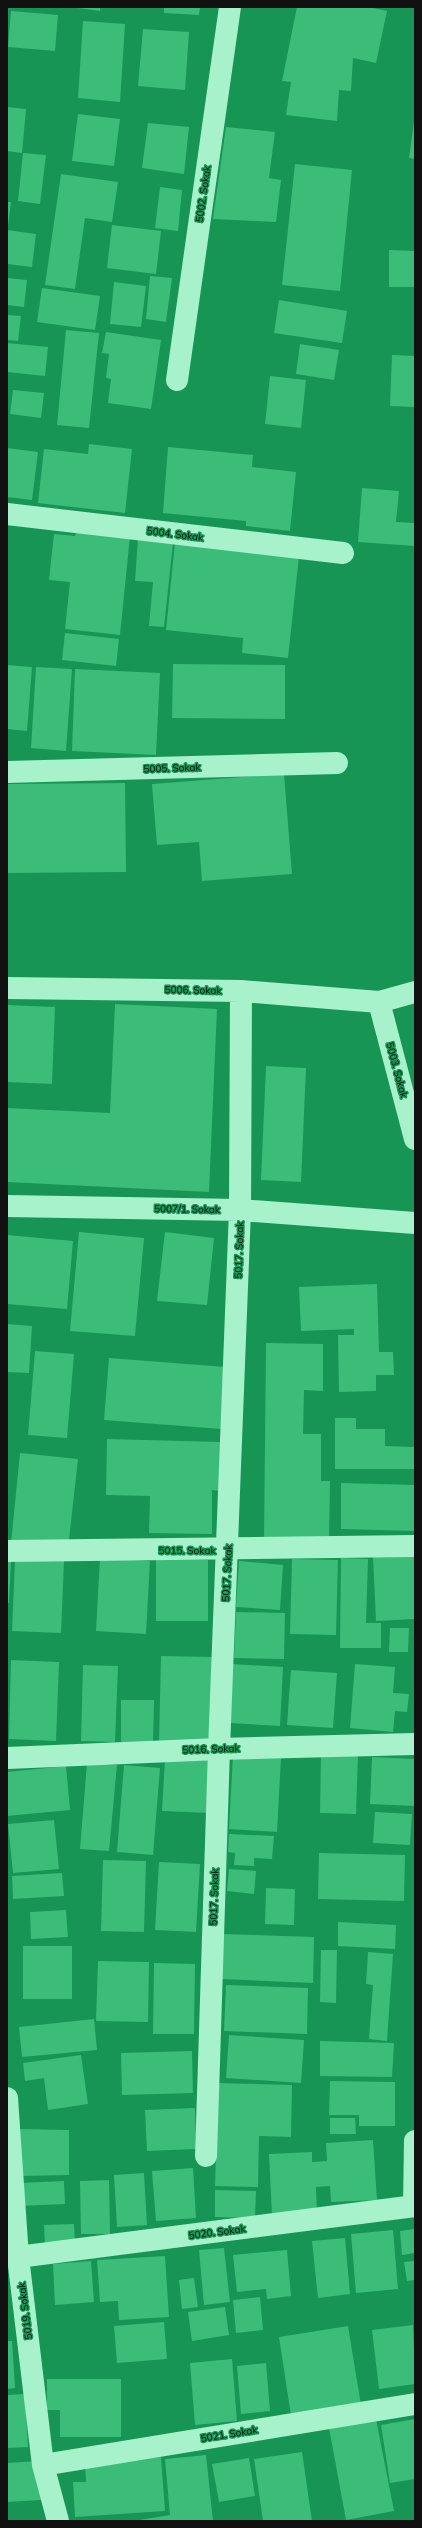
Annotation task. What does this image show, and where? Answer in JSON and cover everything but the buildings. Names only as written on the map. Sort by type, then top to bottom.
[{"type":"street","name":"5002. Sokak","points":[[177,380],[230,7]]},
{"type":"street","name":"5004. Sokak","points":[[7,514],[343,553]]},
{"type":"street","name":"5005. Sokak","points":[[7,772],[337,763]]},
{"type":"street","name":"5006. Sokak","points":[[7,988],[241,991],[379,1002]]},
{"type":"street","name":"5017. Sokak","points":[[206,2156],[219,1748],[228,1550],[240,1210],[241,991]]},
{"type":"street","points":[[379,1002],[415,992]]},
{"type":"street","name":"5003. Sokak","points":[[379,1002],[415,1139]]},
{"type":"street","name":"5007/1. Sokak","points":[[7,1206],[240,1210],[415,1223]]},
{"type":"street","name":"5015. Sokak","points":[[7,1551],[228,1550],[415,1546]]},
{"type":"street","name":"5016. Sokak","points":[[7,1758],[219,1748],[415,1744]]},
{"type":"street","name":"5019. Sokak","points":[[7,2098],[18,2257],[43,2465],[58,2521]]},
{"type":"street","points":[[415,2141],[415,2206]]},
{"type":"street","name":"5020. Sokak","points":[[18,2257],[415,2206]]},
{"type":"street","name":"5021. Sokak","points":[[43,2465],[415,2404]]}]
